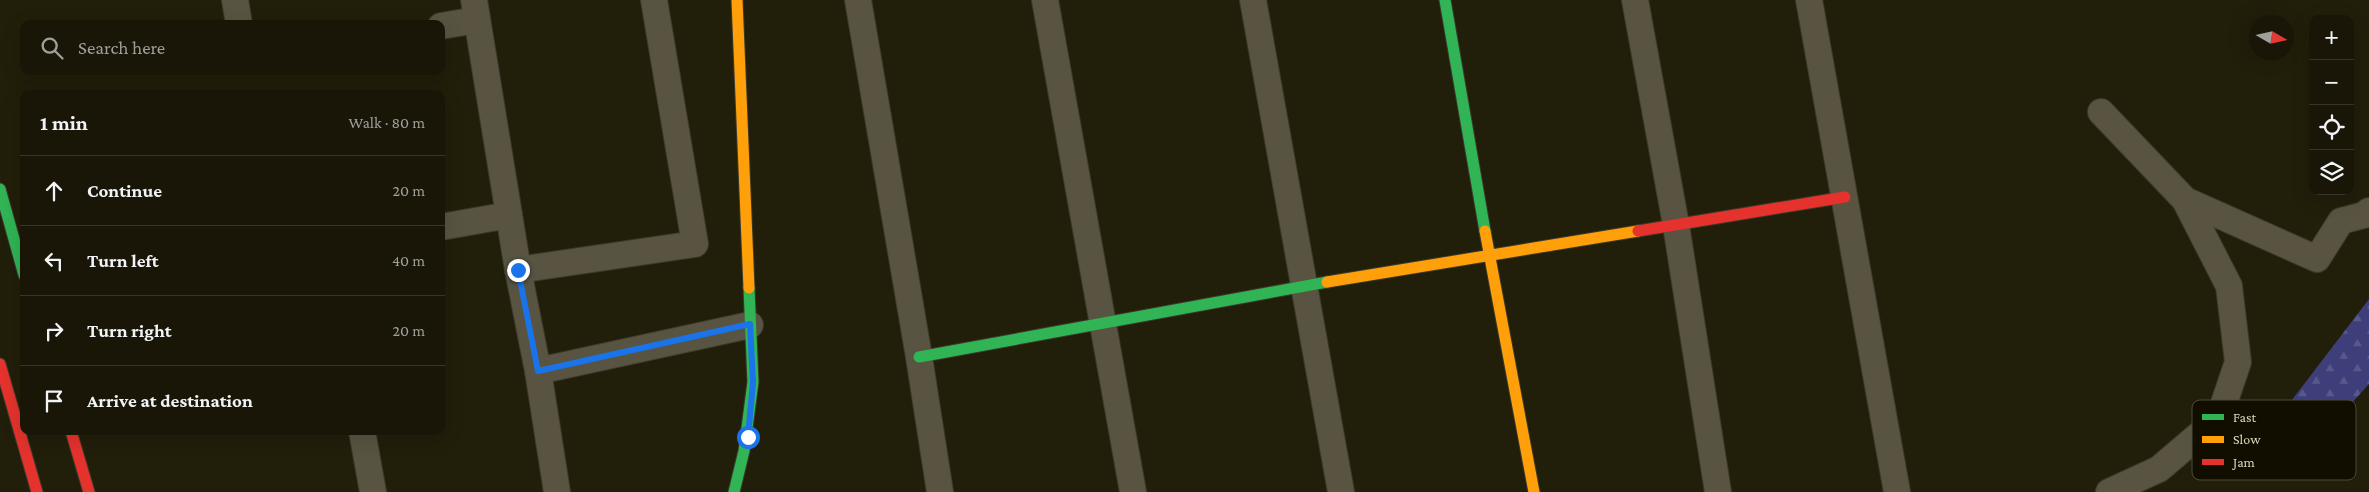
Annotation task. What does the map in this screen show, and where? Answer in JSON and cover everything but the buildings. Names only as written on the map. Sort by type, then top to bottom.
[{"type":"street","points":[[235,0],[238,20]]},
{"type":"street","points":[[518,270],[695,244],[654,0]]},
{"type":"street","points":[[734,492],[741,472],[748,437],[753,382],[737,0]]},
{"type":"street","points":[[858,0],[940,492]]},
{"type":"street","points":[[1045,0],[1133,492]]},
{"type":"street","points":[[1253,0],[1306,286],[1341,492]]},
{"type":"street","points":[[1445,0],[1489,256],[1534,492]]},
{"type":"street","points":[[1635,0],[1676,225],[1718,492]]},
{"type":"street","points":[[1809,0],[1897,492]]},
{"type":"street","points":[[445,24],[475,10],[518,270],[538,371],[557,492]]},
{"type":"street","points":[[2101,112],[2185,200],[2229,286],[2238,362],[2225,400]]},
{"type":"street","points":[[0,189],[20,261]]},
{"type":"street","points":[[919,357],[1306,286],[1845,197]]},
{"type":"street","points":[[2185,200],[2317,259],[2342,221],[2364,215],[2369,211]]},
{"type":"street","points":[[445,225],[509,215]]},
{"type":"street","points":[[538,371],[750,324]]},
{"type":"street","points":[[0,364],[20,433]]},
{"type":"street","points":[[21,435],[37,492]]},
{"type":"street","points":[[72,435],[89,492]]},
{"type":"street","points":[[363,435],[373,492]]},
{"type":"street","points":[[2109,492],[2159,469],[2192,441]]},
{"type":"green space","points":[[2369,299],[2369,384],[2355,400],[2292,400]]},
{"type":"traffic: fast","points":[[1445,0],[1485,231]]},
{"type":"traffic: fast","points":[[0,189],[20,261]]},
{"type":"traffic: fast","points":[[919,357],[1327,282]]},
{"type":"traffic: fast","points":[[734,492],[744,451],[753,382],[749,288]]},
{"type":"traffic: slow","points":[[737,0],[749,288]]},
{"type":"traffic: slow","points":[[1485,231],[1534,492]]},
{"type":"traffic: slow","points":[[1327,282],[1638,231]]},
{"type":"traffic: jam","points":[[1638,231],[1845,197]]},
{"type":"traffic: jam","points":[[0,364],[20,433]]},
{"type":"traffic: jam","points":[[21,435],[37,492]]},
{"type":"traffic: jam","points":[[72,435],[89,492]]},
{"type":"route","points":[[518,270],[538,371],[750,324],[753,382],[748,437]]}]
